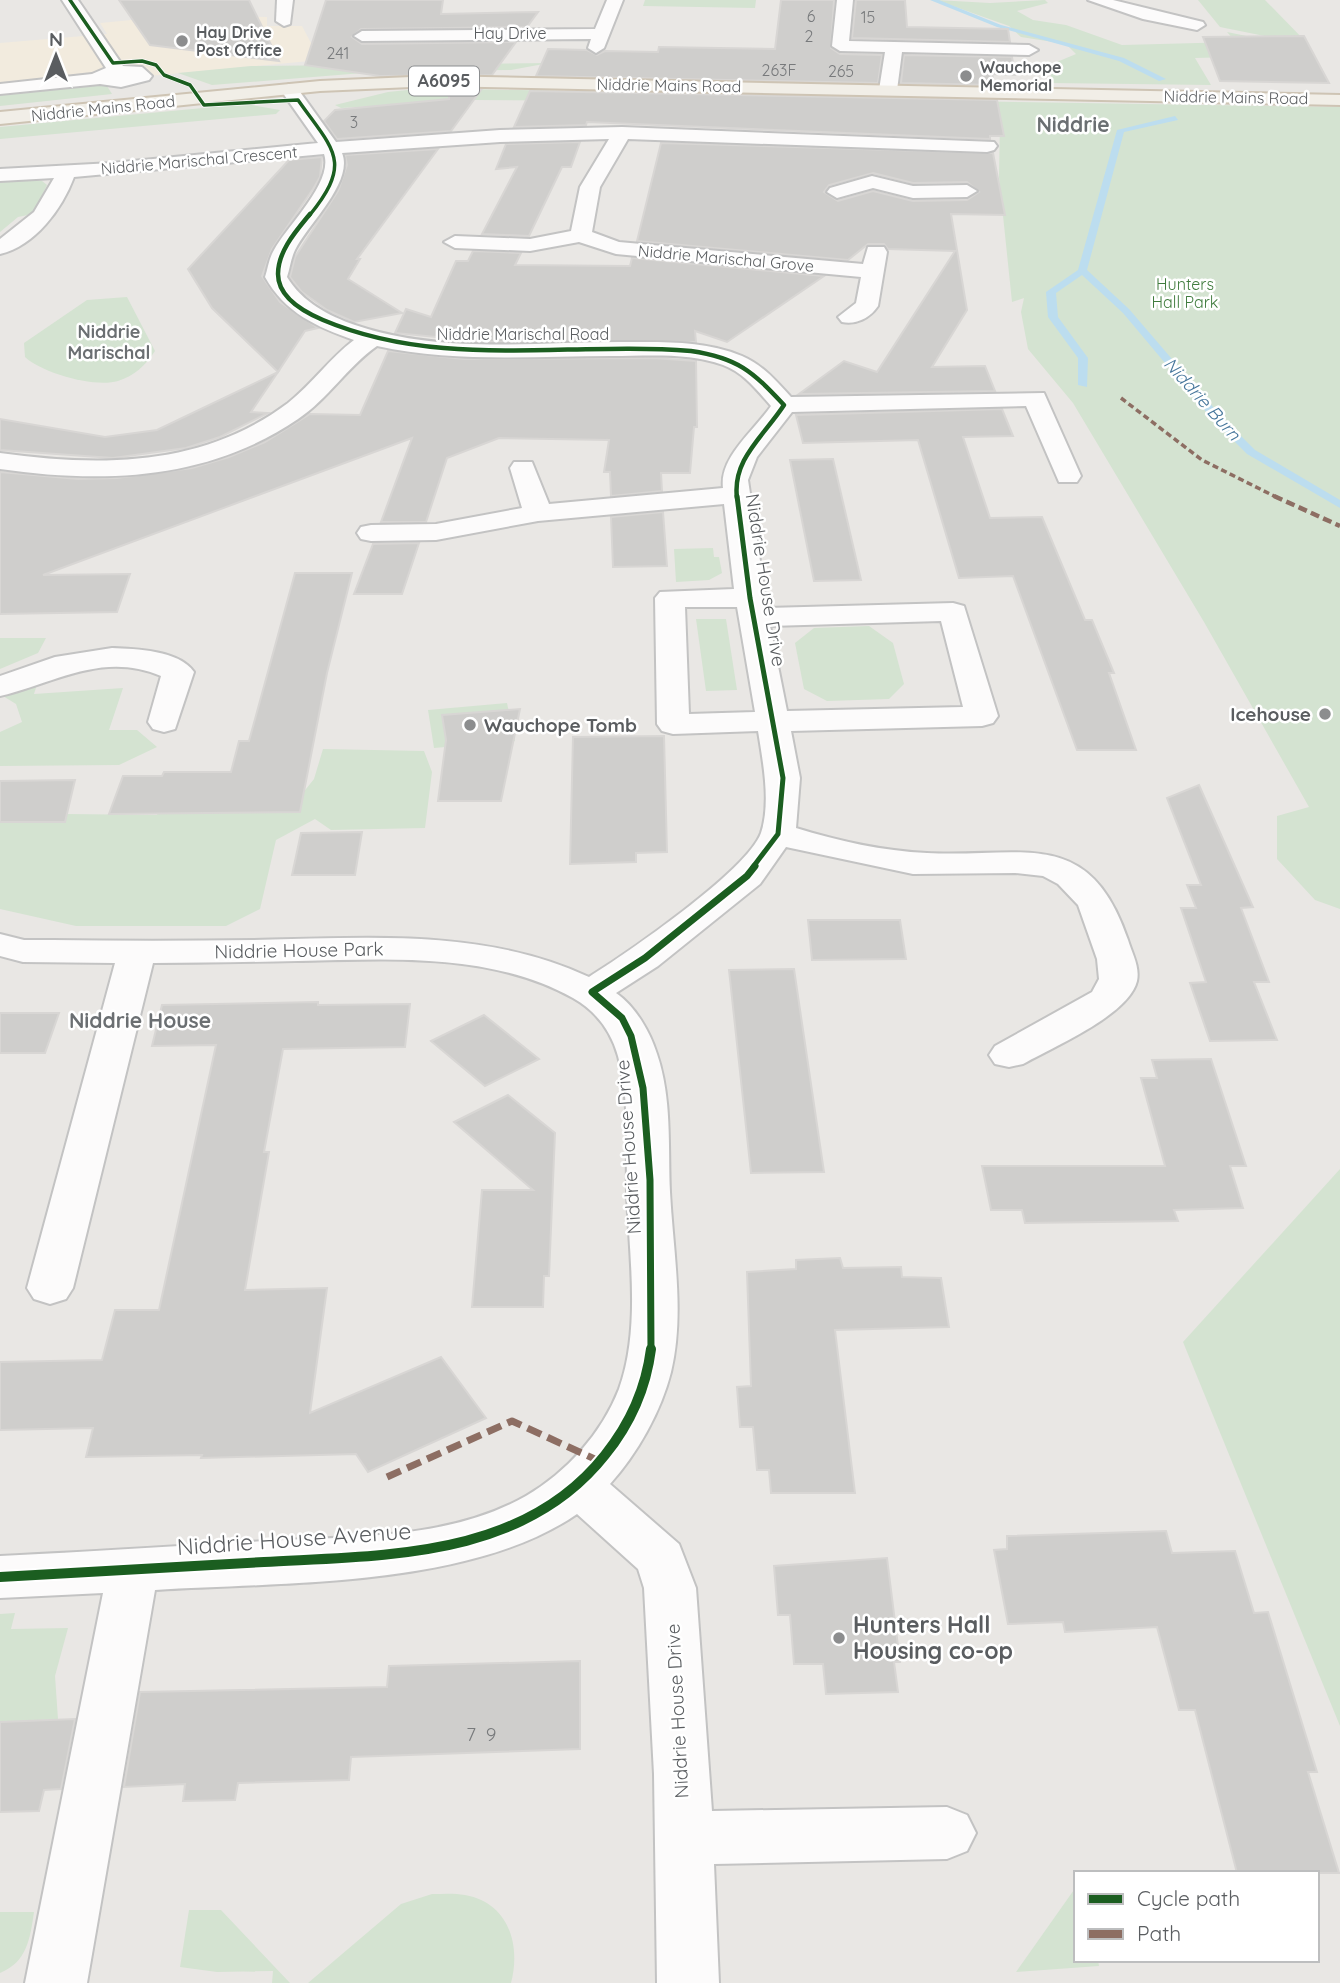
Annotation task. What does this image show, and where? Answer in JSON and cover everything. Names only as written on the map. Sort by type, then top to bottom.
[{"type":"main road","name":"Niddrie Mains Road","points":[[0,118],[289,89],[490,80],[1340,100]]},
{"type":"street","points":[[70,0],[114,77],[144,103]]},
{"type":"street","points":[[284,21],[285,0]]},
{"type":"street","name":"Hay Drive","points":[[362,36],[419,29],[598,41],[615,0]]},
{"type":"street","points":[[845,0],[840,46],[1029,50]]},
{"type":"street","points":[[1096,0],[1149,16],[1197,25]]},
{"type":"street","points":[[888,90],[894,48]]},
{"type":"street","points":[[0,89],[114,77]]},
{"type":"street","points":[[289,89],[331,148],[500,136],[622,134],[799,142],[987,146]]},
{"type":"street","points":[[798,117],[799,142]]},
{"type":"street","points":[[455,242],[530,245],[581,235],[590,187],[622,134]]},
{"type":"street","points":[[868,143],[872,182]]},
{"type":"street","name":"Niddrie Marischal Crescent","points":[[0,175],[66,172],[331,148]]},
{"type":"street","name":"Niddrie Marischal Road","points":[[331,148],[337,161],[335,171],[284,251],[276,277],[284,293],[296,305],[372,339],[448,350],[645,349],[708,354],[747,368],[784,405]]},
{"type":"street","points":[[0,248],[30,229],[44,215],[61,187],[66,172]]},
{"type":"street","points":[[837,192],[872,182],[913,191],[967,191]]},
{"type":"street","name":"Niddrie Marischal Grove","points":[[581,235],[616,248],[875,262],[867,306],[850,317]]},
{"type":"street","points":[[0,461],[85,472],[145,470],[190,461],[255,434],[289,415],[313,396],[340,362],[372,339]]},
{"type":"street","points":[[784,405],[1035,398],[1068,476]]},
{"type":"street","name":"Niddrie House Drive","points":[[778,834],[783,778],[752,607],[735,480],[745,455],[769,428],[784,405]]},
{"type":"street","points":[[523,468],[538,513]]},
{"type":"street","name":"Niddrie House Drive","points":[[371,533],[436,531],[538,513],[736,495]]},
{"type":"street","points":[[670,598],[752,607],[953,612],[982,716],[673,724],[670,598]]},
{"type":"street","points":[[0,687],[38,670],[83,659],[158,660],[178,672],[164,722]]},
{"type":"street","points":[[592,992],[645,958],[747,876],[778,834],[824,848],[914,863],[1020,863],[1068,874],[1085,886],[1097,903],[1120,973],[1118,988],[1106,1000],[1009,1055]]},
{"type":"street","name":"Niddrie House Park","points":[[0,945],[23,951],[387,949],[497,956],[592,992]]},
{"type":"street","points":[[50,1288],[137,952]]},
{"type":"street","name":"Niddrie House Drive","points":[[592,992],[621,1018],[638,1052],[643,1083],[651,1217],[652,1331],[644,1385],[618,1438],[578,1486],[634,1532],[661,1559],[670,1588],[684,1838],[688,1983]]},
{"type":"street","name":"Niddrie House Avenue","points":[[0,1577],[367,1556],[458,1543],[527,1520],[578,1486]]},
{"type":"street","points":[[57,1983],[133,1570]]},
{"type":"street","points":[[684,1838],[947,1833]]},
{"type":"shaded area","points":[[173,16],[267,17],[267,26],[302,26],[320,60],[149,76],[102,70],[89,75],[0,84],[0,43],[107,34],[100,23]]},
{"type":"green space","points":[[645,0],[756,0],[755,8],[643,6]]},
{"type":"green space","points":[[936,0],[990,3],[1045,0],[1048,3],[1017,11],[1033,20],[1066,25],[1122,45],[1236,42],[1227,32],[1305,48],[1233,57],[1195,58],[1211,85],[1050,83],[1052,64],[1076,54],[1066,44],[1021,37],[1009,26]]},
{"type":"green space","points":[[1198,0],[1265,0],[1309,45],[1220,27]]},
{"type":"green space","points":[[549,63],[511,70],[388,71],[212,85],[178,73],[251,66]]},
{"type":"green space","points":[[84,84],[107,86],[112,94],[0,106],[0,92]]},
{"type":"green space","points":[[427,88],[691,94],[693,101],[475,100],[341,108],[335,105],[388,92]]},
{"type":"green space","name":"Hunters Hall Park","points":[[764,98],[1340,107],[1340,909],[1315,900],[1277,859],[1277,816],[1309,807],[1204,622],[1073,403],[1028,349],[1021,312],[1024,298],[1012,302],[999,177],[1000,121]]},
{"type":"green space","points":[[246,104],[280,110],[276,114],[0,139],[0,127]]},
{"type":"green space","points":[[22,178],[42,181],[47,185],[33,214],[18,217],[0,232],[0,183]]},
{"type":"green space","points":[[127,297],[155,351],[144,365],[129,376],[108,383],[83,381],[43,368],[25,357],[24,343],[87,300]]},
{"type":"green space","points":[[713,548],[714,557],[719,557],[722,573],[709,580],[676,582],[674,549]]},
{"type":"green space","points":[[696,619],[726,619],[737,690],[706,691]]},
{"type":"green space","points":[[869,626],[893,643],[904,684],[889,699],[827,701],[804,689],[795,643],[814,628]]},
{"type":"green space","points":[[0,638],[46,638],[38,653],[0,669]]},
{"type":"green space","points":[[38,681],[34,694],[123,688],[109,730],[137,730],[157,747],[119,765],[0,766],[0,732],[22,722],[16,704],[3,696]]},
{"type":"green space","points":[[507,703],[515,741],[434,748],[428,710]]},
{"type":"green space","points":[[323,749],[424,751],[432,772],[425,828],[331,830],[315,819],[276,840],[260,909],[226,926],[76,926],[0,909],[0,817],[14,822],[65,822],[67,814],[157,815],[161,804],[294,804],[314,779]]},
{"type":"green space","points":[[1340,1169],[1340,1726],[1183,1342]]},
{"type":"green space","points":[[15,1613],[11,1629],[68,1628],[55,1676],[58,1719],[0,1722],[0,1614]]},
{"type":"green space","points":[[1074,1890],[1074,1962],[1098,1962],[1099,1966],[1016,1972]]},
{"type":"green space","points":[[432,1894],[461,1894],[480,1900],[502,1916],[508,1928],[514,1954],[511,1983],[308,1983],[401,1904]]},
{"type":"green space","points":[[189,1910],[221,1910],[290,1983],[272,1983],[273,1971],[217,1972],[180,1967]]},
{"type":"green space","points":[[0,1912],[34,1912],[29,1940],[22,1956],[0,1973]]},
{"type":"building","points":[[119,0],[249,0],[279,61],[150,45]]},
{"type":"building","points":[[326,0],[443,0],[441,14],[538,12],[527,27],[361,29],[352,37],[362,44],[516,42],[492,75],[380,76],[305,65]]},
{"type":"building","points":[[781,0],[834,0],[831,48],[840,54],[882,55],[878,83],[536,76],[548,49],[587,50],[597,55],[605,51],[658,52],[659,47],[775,49]]},
{"type":"building","points":[[856,0],[905,0],[907,27],[1008,29],[1010,42],[852,38]]},
{"type":"building","points":[[1304,36],[1329,83],[1220,81],[1203,37]]},
{"type":"building","points":[[904,55],[1012,57],[1015,75],[992,74],[994,85],[901,83]]},
{"type":"building","points":[[449,89],[481,90],[451,131],[337,139],[324,121],[335,110],[449,99]]},
{"type":"building","points":[[530,91],[997,100],[1004,136],[990,136],[990,139],[587,122],[586,125],[514,127]]},
{"type":"building","points":[[580,142],[571,167],[562,167],[529,236],[482,234],[517,167],[496,169],[506,144]]},
{"type":"building","points":[[661,143],[993,153],[1005,215],[951,214],[967,310],[932,367],[985,366],[995,391],[799,394],[844,361],[877,372],[955,251],[888,249],[884,244],[868,244],[848,260],[637,241]],"holes":[[[873,173],[913,183],[967,182],[979,192],[967,200],[913,201],[873,191],[838,201],[824,192],[829,185]]]},
{"type":"building","points":[[438,149],[357,259],[360,259],[348,279],[402,313],[354,322],[327,310],[302,292],[290,277],[295,257],[338,191],[347,165],[345,155]]},
{"type":"building","points":[[322,157],[320,177],[272,249],[262,276],[280,302],[318,328],[305,331],[278,372],[212,308],[188,269],[289,160]]},
{"type":"building","points":[[473,251],[521,253],[515,265],[630,266],[632,258],[824,276],[727,342],[695,331],[696,342],[487,342],[395,333],[406,309],[431,317],[456,261],[468,261]]},
{"type":"building","points":[[388,351],[464,359],[653,358],[696,361],[697,427],[694,427],[690,473],[661,473],[662,491],[611,496],[610,472],[604,472],[609,440],[499,438],[447,458],[426,522],[381,522],[412,438],[43,575],[130,574],[117,612],[0,614],[0,472],[78,479],[117,478],[192,468],[229,457],[265,442],[310,414],[360,415]]},
{"type":"building","points":[[278,372],[251,412],[268,413],[220,437],[186,448],[113,458],[0,450],[0,419],[105,437],[157,430]]},
{"type":"building","points":[[1002,409],[1013,436],[963,437],[990,518],[1042,517],[1085,620],[1092,620],[1114,673],[1109,673],[1136,750],[1077,750],[1013,576],[959,578],[918,440],[803,443],[796,415]]},
{"type":"building","points":[[833,459],[861,580],[814,581],[790,460]]},
{"type":"building","points":[[663,512],[667,566],[613,567],[611,517]]},
{"type":"building","points":[[419,543],[402,594],[354,594],[373,544]]},
{"type":"building","points":[[295,573],[352,573],[327,673],[300,812],[109,814],[123,776],[162,776],[164,772],[231,772],[239,741],[249,741]]},
{"type":"building","points":[[520,709],[501,801],[438,801],[446,740],[442,715]]},
{"type":"building","points":[[664,736],[667,852],[636,853],[636,862],[570,864],[573,737]]},
{"type":"building","points":[[75,780],[65,822],[0,822],[0,781]]},
{"type":"building","points":[[1199,785],[1253,907],[1241,908],[1269,982],[1254,982],[1277,1040],[1210,1041],[1190,983],[1206,982],[1181,908],[1196,908],[1187,885],[1201,885],[1167,798]]},
{"type":"building","points":[[362,832],[355,875],[292,875],[301,833]]},
{"type":"building","points":[[808,920],[900,920],[906,959],[812,960]]},
{"type":"building","points":[[794,969],[824,1172],[751,1173],[729,970]]},
{"type":"building","points":[[318,1002],[318,1005],[410,1004],[405,1047],[283,1049],[264,1152],[269,1152],[245,1290],[327,1288],[310,1413],[441,1357],[486,1418],[368,1472],[356,1454],[201,1458],[202,1455],[86,1457],[93,1428],[0,1430],[0,1362],[102,1360],[115,1310],[159,1310],[216,1045],[152,1046],[162,1005]]},
{"type":"building","points":[[0,1013],[59,1013],[45,1053],[0,1053]]},
{"type":"building","points":[[484,1015],[539,1059],[485,1086],[431,1041]]},
{"type":"building","points":[[1211,1059],[1246,1166],[1230,1166],[1243,1208],[1174,1210],[1178,1221],[1025,1223],[1022,1210],[991,1210],[982,1166],[1165,1166],[1141,1078],[1157,1078],[1152,1060]]},
{"type":"building","points":[[508,1095],[555,1133],[549,1276],[544,1276],[543,1307],[472,1307],[482,1190],[533,1190],[454,1122]]},
{"type":"building","points":[[840,1258],[843,1268],[901,1267],[902,1277],[941,1278],[949,1327],[835,1330],[855,1493],[771,1493],[769,1470],[757,1470],[753,1427],[740,1427],[737,1387],[751,1386],[747,1272],[796,1269],[796,1260]]},
{"type":"building","points":[[1166,1531],[1172,1553],[1235,1551],[1254,1613],[1268,1612],[1317,1772],[1308,1772],[1339,1873],[1236,1871],[1195,1710],[1179,1710],[1157,1627],[1065,1632],[1063,1622],[1008,1624],[994,1550],[1007,1549],[1007,1536]]},
{"type":"building","points":[[887,1558],[900,1662],[894,1662],[898,1692],[826,1694],[823,1664],[794,1664],[790,1615],[778,1615],[774,1566]]},
{"type":"building","points":[[580,1661],[580,1749],[351,1757],[349,1780],[238,1783],[235,1800],[183,1801],[185,1784],[124,1787],[140,1692],[387,1687],[389,1666]]},
{"type":"building","points":[[75,1719],[61,1789],[44,1790],[39,1811],[0,1812],[0,1722]]},
{"type":"waterway","name":"Niddrie Burn","points":[[933,0],[999,26],[1101,53],[1142,68],[1162,79]]},
{"type":"waterway","name":"Niddrie Burn","points":[[1082,271],[1121,130],[1175,118]]},
{"type":"waterway","name":"Niddrie Burn","points":[[1082,271],[1126,311],[1216,417],[1251,452],[1340,505]]},
{"type":"waterway","name":"Niddrie Burn","points":[[1082,271],[1051,292],[1053,317],[1083,358],[1083,385]]},
{"type":"marked path","points":[[1121,398],[1202,460],[1257,489],[1340,526]]},
{"type":"marked path","points":[[387,1477],[512,1421],[599,1461]]},
{"type":"cycle path","points":[[0,1577],[365,1557],[432,1549],[497,1533],[527,1520],[565,1496],[582,1481],[612,1446],[635,1407],[648,1370],[653,1330],[649,1150],[638,1060],[622,1018],[592,992],[645,958],[747,876],[778,834],[783,778],[750,598],[735,480],[745,455],[769,428],[784,405],[766,384],[746,367],[705,353],[661,349],[443,349],[405,345],[369,337],[306,312],[284,293],[277,276],[279,260],[288,243],[325,195],[333,179],[335,155],[315,122],[298,100],[204,105],[190,85],[164,75],[156,65],[142,61],[113,63],[70,0]]},
{"type":"place","name":"Hay Drive Post Office","points":[[182,41]]},
{"type":"place","name":"Wauchope Memorial","points":[[966,76]]},
{"type":"place","name":"Icehouse","points":[[1325,714]]},
{"type":"place","name":"Wauchope Tomb","points":[[470,725]]},
{"type":"place","name":"Hunters Hall Housing co-op","points":[[839,1638]]},
{"type":"district","name":"Niddrie","points":[[1073,125]]},
{"type":"district","name":"Niddrie Marischal","points":[[109,342]]},
{"type":"district","name":"Niddrie House","points":[[140,1021]]}]
